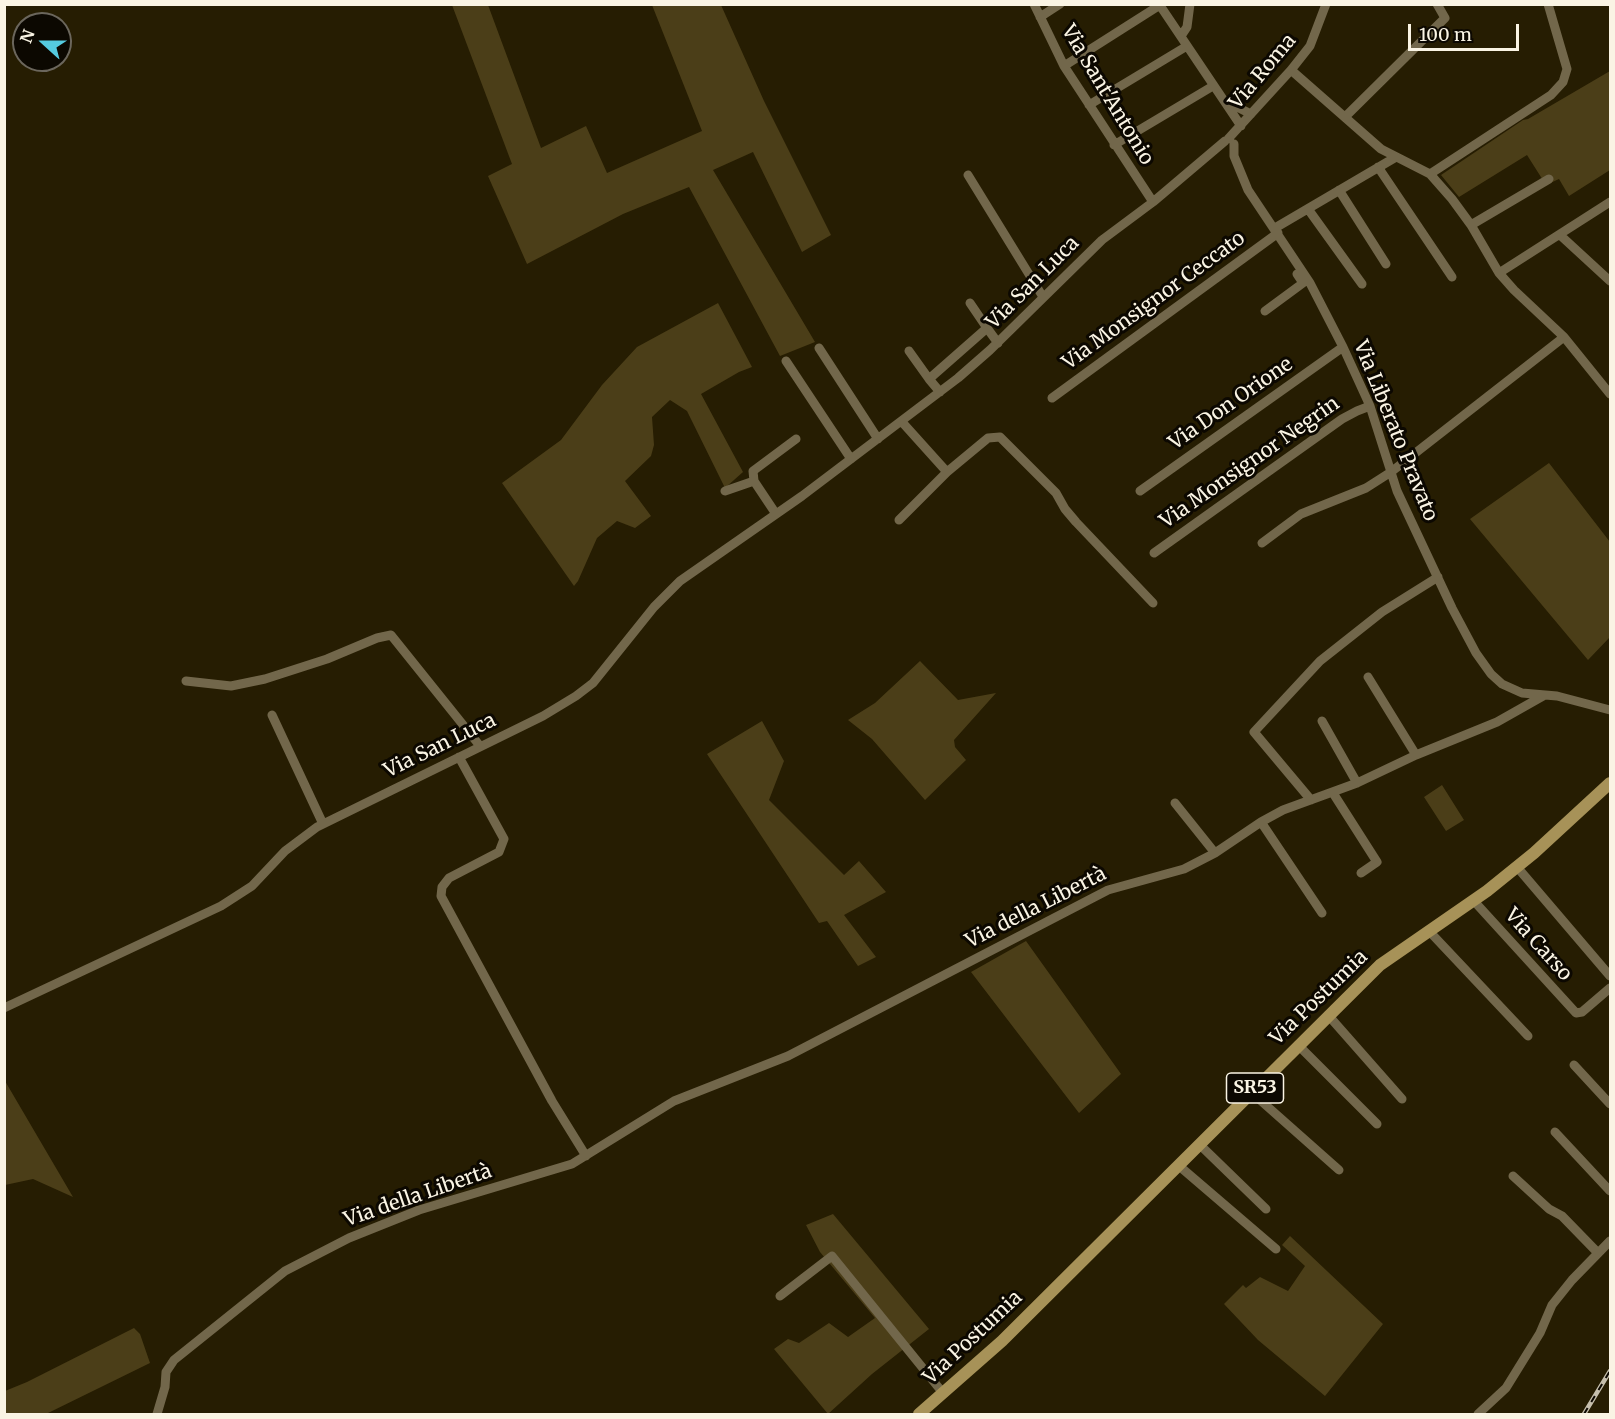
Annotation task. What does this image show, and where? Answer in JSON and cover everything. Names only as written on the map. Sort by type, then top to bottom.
[{"type":"main road","name":"Via Postumia","points":[[919,1414],[1002,1341],[1380,965],[1517,867],[1608,790]]},
{"type":"street","name":"Via Sant'Antonio","points":[[1034,4],[1064,66],[1153,202]]},
{"type":"street","points":[[1040,17],[1060,4]]},
{"type":"street","points":[[1181,36],[1187,27],[1190,4]]},
{"type":"street","name":"Via Roma","points":[[1230,145],[1240,127],[1310,46],[1326,4]]},
{"type":"street","points":[[1345,117],[1445,18],[1437,4]]},
{"type":"street","points":[[1430,174],[1551,95],[1563,82],[1567,69],[1548,4]]},
{"type":"street","points":[[1064,66],[1159,5],[1240,127]]},
{"type":"street","points":[[1089,105],[1187,46]]},
{"type":"street","points":[[1291,70],[1380,149],[1430,174],[1471,225],[1499,273],[1563,337],[1611,394]]},
{"type":"street","points":[[1114,144],[1213,86]]},
{"type":"street","points":[[1223,100],[1251,114]]},
{"type":"street","name":"Via San Luca","points":[[4,1008],[229,901],[252,886],[285,851],[323,824],[543,716],[593,683],[666,593],[940,392],[998,343],[1102,240],[1153,202],[1213,152],[1230,145]]},
{"type":"street","name":"Via Liberato Pravato","points":[[1230,145],[1248,190],[1310,283],[1343,347],[1370,406],[1396,491],[1476,653],[1491,674],[1502,684],[1522,693],[1557,696],[1611,710]]},
{"type":"street","name":"Via Monsignor Ceccato","points":[[1052,398],[1308,209],[1396,158]]},
{"type":"street","points":[[1378,167],[1452,277]]},
{"type":"street","points":[[969,175],[1043,297]]},
{"type":"street","points":[[1471,225],[1549,179]]},
{"type":"street","points":[[1339,190],[1386,264]]},
{"type":"street","points":[[1499,273],[1611,202]]},
{"type":"street","points":[[1308,209],[1362,284]]},
{"type":"street","points":[[1265,311],[1303,283],[1275,233]]},
{"type":"street","points":[[1560,234],[1610,281]]},
{"type":"street","points":[[970,303],[998,343]]},
{"type":"street","points":[[929,379],[987,328]]},
{"type":"street","points":[[1262,543],[1301,514],[1366,488],[1391,472],[1563,337]]},
{"type":"street","name":"Via Don Orione","points":[[1140,491],[1343,347]]},
{"type":"street","points":[[819,348],[878,439]]},
{"type":"street","points":[[909,351],[940,392]]},
{"type":"street","points":[[786,360],[851,459]]},
{"type":"street","name":"Via Monsignor Negrin","points":[[1154,553],[1342,419],[1370,406]]},
{"type":"street","points":[[902,422],[947,472]]},
{"type":"street","points":[[899,520],[947,472],[988,438],[1000,437],[1056,493],[1065,509],[1153,603]]},
{"type":"street","points":[[776,514],[753,481],[753,471],[796,439]]},
{"type":"street","points":[[725,492],[753,481]]},
{"type":"street","points":[[1311,800],[1254,732],[1320,661],[1382,612],[1438,577]]},
{"type":"street","points":[[186,681],[231,686],[265,680],[376,638],[391,635],[480,747]]},
{"type":"street","points":[[1368,677],[1416,755]]},
{"type":"street","name":"Via della Libertà","points":[[157,1414],[165,1387],[166,1372],[174,1360],[285,1271],[349,1238],[419,1210],[572,1164],[674,1101],[788,1056],[1108,890],[1184,869],[1215,853],[1283,810],[1333,793],[1416,755],[1497,722],[1543,696]]},
{"type":"street","points":[[272,715],[323,824]]},
{"type":"street","points":[[1322,721],[1357,783]]},
{"type":"street","points":[[459,757],[504,839],[499,852],[449,878],[441,887],[441,896],[552,1101],[586,1156]]},
{"type":"street","points":[[1333,793],[1377,862],[1361,873]]},
{"type":"street","points":[[1175,803],[1215,853]]},
{"type":"street","points":[[1261,822],[1322,913]]},
{"type":"street","points":[[1517,867],[1611,976]]},
{"type":"street","name":"Via Carso","points":[[1473,900],[1576,1013],[1582,1012],[1611,988]]},
{"type":"street","points":[[1429,930],[1528,1036]]},
{"type":"street","points":[[1328,1016],[1401,1099]]},
{"type":"street","points":[[1298,1045],[1377,1124]]},
{"type":"street","points":[[1574,1065],[1611,1104]]},
{"type":"street","points":[[1251,1092],[1339,1170]]},
{"type":"street","points":[[1556,1132],[1611,1191]]},
{"type":"street","points":[[1199,1144],[1266,1209]]},
{"type":"street","points":[[1178,1165],[1276,1249]]},
{"type":"street","points":[[1514,1176],[1549,1209],[1562,1216],[1598,1253]]},
{"type":"street","points":[[1478,1414],[1506,1388],[1540,1333],[1552,1305],[1611,1240]]},
{"type":"street","points":[[780,1296],[832,1256],[943,1393]]},
{"type":"shaded area","points":[[452,5],[488,5],[541,148],[586,126],[607,173],[702,131],[652,5],[721,5],[764,101],[831,235],[802,252],[753,152],[713,170],[815,342],[780,356],[689,187],[623,214],[527,264],[488,176],[512,164]]},
{"type":"shaded area","points":[[1610,71],[1610,170],[1569,196],[1559,179],[1546,185],[1527,155],[1459,197],[1441,175],[1523,120]]},
{"type":"shaded area","points":[[718,303],[752,367],[701,394],[743,472],[725,488],[687,411],[670,400],[652,417],[654,445],[651,456],[625,481],[651,516],[635,528],[617,521],[597,538],[574,586],[502,483],[561,440],[602,385],[637,347]]},
{"type":"shaded area","points":[[1549,463],[1610,542],[1610,637],[1588,660],[1470,519]]},
{"type":"shaded area","points":[[920,661],[958,700],[996,693],[954,740],[955,747],[966,760],[925,800],[872,739],[848,720],[875,703]]},
{"type":"shaded area","points":[[762,721],[784,761],[769,800],[844,875],[859,861],[886,892],[844,915],[876,957],[858,966],[827,921],[819,923],[707,754]]},
{"type":"shaded area","points":[[1442,785],[1464,820],[1446,831],[1424,797]]},
{"type":"shaded area","points":[[1026,941],[1121,1074],[1079,1113],[971,972]]},
{"type":"shaded area","points":[[5,1081],[73,1197],[33,1179],[5,1185]]},
{"type":"shaded area","points":[[833,1214],[929,1329],[872,1374],[828,1414],[774,1349],[788,1339],[799,1343],[829,1323],[848,1337],[875,1318],[820,1252],[806,1225]]},
{"type":"shaded area","points":[[1290,1236],[1383,1324],[1325,1396],[1258,1340],[1224,1304],[1243,1285],[1246,1288],[1260,1277],[1288,1291],[1305,1266],[1282,1245]]},
{"type":"shaded area","points":[[134,1328],[140,1334],[150,1363],[46,1414],[5,1414],[5,1391]]},
{"type":"railway","points":[[1584,1414],[1610,1371]]}]
